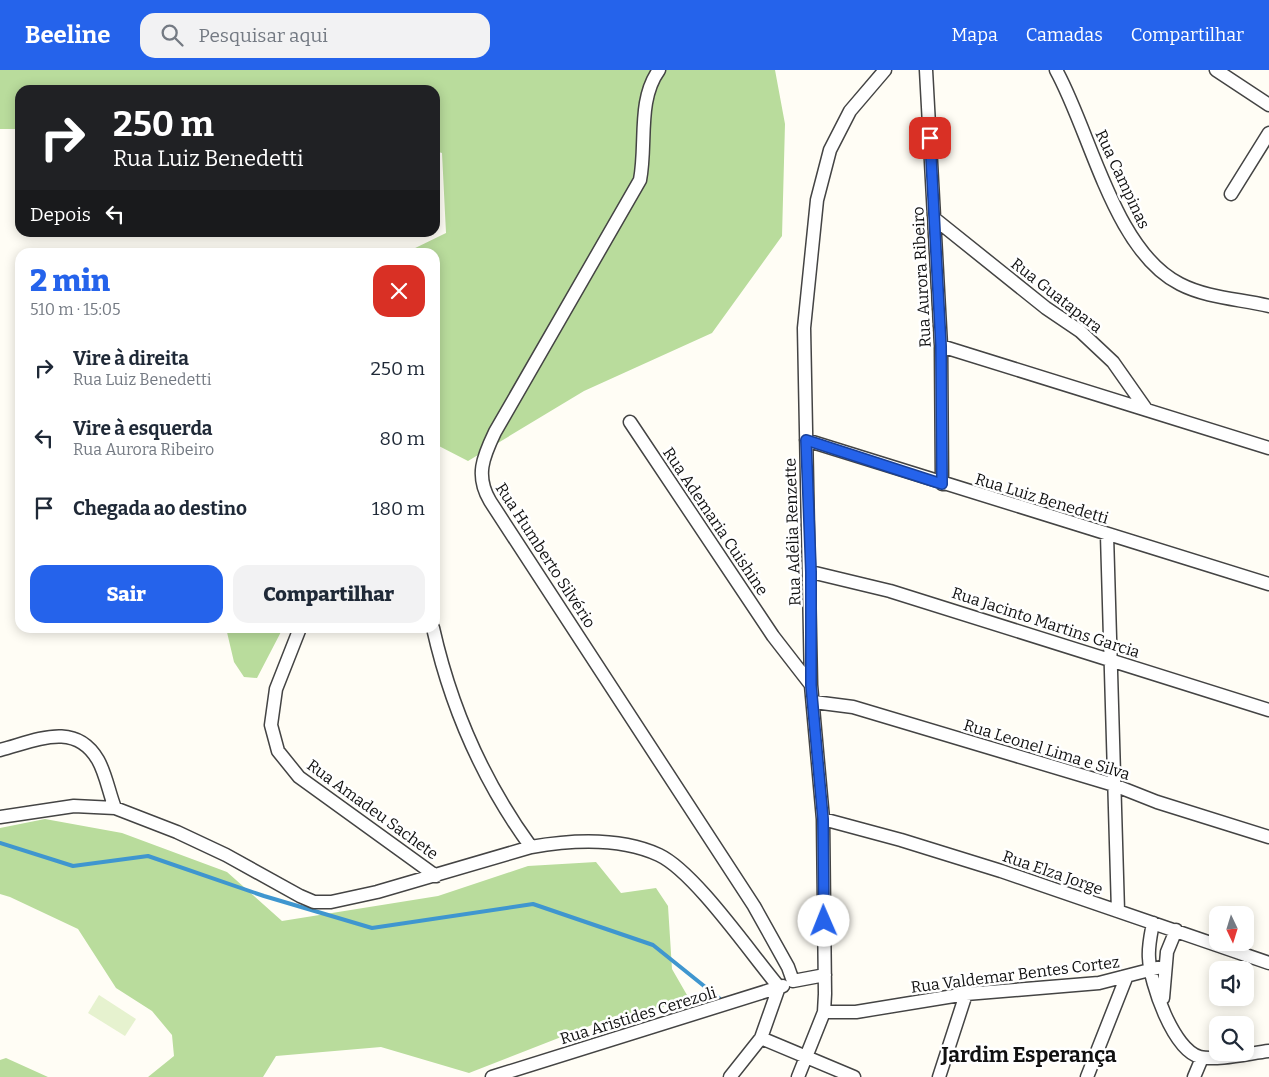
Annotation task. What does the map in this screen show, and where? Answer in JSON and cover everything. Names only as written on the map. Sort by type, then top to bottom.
[{"type":"street","name":"Rua Humberto Silvério","points":[[659,70],[648,89],[645,103],[645,144],[640,180],[494,432],[481,461],[482,483],[490,502],[754,906],[794,981]]},
{"type":"street","name":"Rua Adélia Renzette","points":[[798,1077],[824,1012],[825,974],[823,819],[811,685],[811,572],[804,328],[819,192],[830,150],[850,111],[885,70]]},
{"type":"street","name":"Rua Aurora Ribeiro","points":[[926,70],[941,346],[942,484]]},
{"type":"street","name":"Rua Campinas","points":[[1056,70],[1068,92],[1121,221],[1137,247],[1157,269],[1179,284],[1196,291],[1269,306]]},
{"type":"street","points":[[1216,70],[1269,105]]},
{"type":"street","points":[[1231,194],[1269,133]]},
{"type":"street","name":"Rua Guatapara","points":[[935,219],[1046,308],[1080,331],[1113,362],[1146,409]]},
{"type":"street","points":[[941,346],[1269,448]]},
{"type":"street","name":"Rua Ademaria Cuishine","points":[[630,422],[773,636],[811,685]]},
{"type":"street","name":"Rua Luiz Benedetti","points":[[806,440],[942,484],[1269,584]]},
{"type":"street","points":[[1107,535],[1118,911]]},
{"type":"street","name":"Rua Jacinto Martins Garcia","points":[[811,572],[890,591],[1269,710]]},
{"type":"street","name":"Rua Amadeu Sachete","points":[[298,633],[276,689],[271,725],[278,751],[299,777],[436,876]]},
{"type":"street","points":[[434,633],[449,686],[465,731],[494,792],[531,847]]},
{"type":"street","name":"Rua Leonel Lima e Silva","points":[[814,702],[853,707],[1114,785],[1157,802],[1269,837]]},
{"type":"street","points":[[0,750],[62,736],[72,737],[80,741],[91,749],[99,761],[115,808]]},
{"type":"street","points":[[0,817],[74,806],[115,808],[178,832],[226,855],[314,902],[331,902],[436,876],[531,847],[554,843],[591,842],[626,845],[660,856],[693,882],[779,987],[761,1038],[730,1077]]},
{"type":"street","name":"Rua Elza Jorge","points":[[823,819],[902,840],[1176,930],[1269,963]]},
{"type":"street","points":[[1153,923],[1149,950],[1150,969],[1162,1008],[1176,1040],[1183,1048],[1202,1058],[1269,1051]]},
{"type":"street","points":[[1162,1008],[1167,952],[1176,930]]},
{"type":"street","name":"Rua Valdemar Bentes Cortez","points":[[824,1012],[856,1012],[966,994],[1099,983],[1126,978],[1150,969],[1165,966]]},
{"type":"street","points":[[794,981],[825,974]]},
{"type":"street","points":[[1087,1077],[1126,978]]},
{"type":"street","name":"Rua Aristides Cerezoli","points":[[492,1077],[794,981]]},
{"type":"street","points":[[939,1077],[966,994]]},
{"type":"street","points":[[761,1038],[854,1077]]},
{"type":"street","points":[[1194,1077],[1202,1058]]},
{"type":"green space","points":[[0,70],[775,70],[785,124],[782,236],[712,333],[584,391],[468,461],[440,447],[440,248],[415,248],[446,233],[442,153],[440,152],[440,85],[15,85],[15,129],[0,129]]},
{"type":"green space","points":[[227,633],[280,633],[257,678],[244,677],[234,662]]},
{"type":"green space","points":[[45,819],[122,833],[227,872],[282,921],[438,896],[528,866],[596,862],[621,893],[656,888],[668,906],[672,969],[691,1002],[615,1016],[469,1073],[381,1047],[276,1056],[263,1077],[148,1077],[174,1056],[172,1035],[152,1011],[116,988],[78,929],[0,894],[0,828]]},
{"type":"green space","points":[[99,995],[136,1019],[125,1036],[88,1013]]},
{"type":"green space","points":[[6,1058],[48,1077],[0,1077],[0,1060]]},
{"type":"waterway","points":[[0,843],[73,866],[148,856],[264,896],[372,928],[533,904],[653,945],[719,998]]},
{"type":"district","name":"Jardim Esperança","points":[[1029,1055]]},
{"type":"route","points":[[824,921],[823,819],[811,685],[811,572],[806,440],[942,484],[941,346],[930,138]]}]
